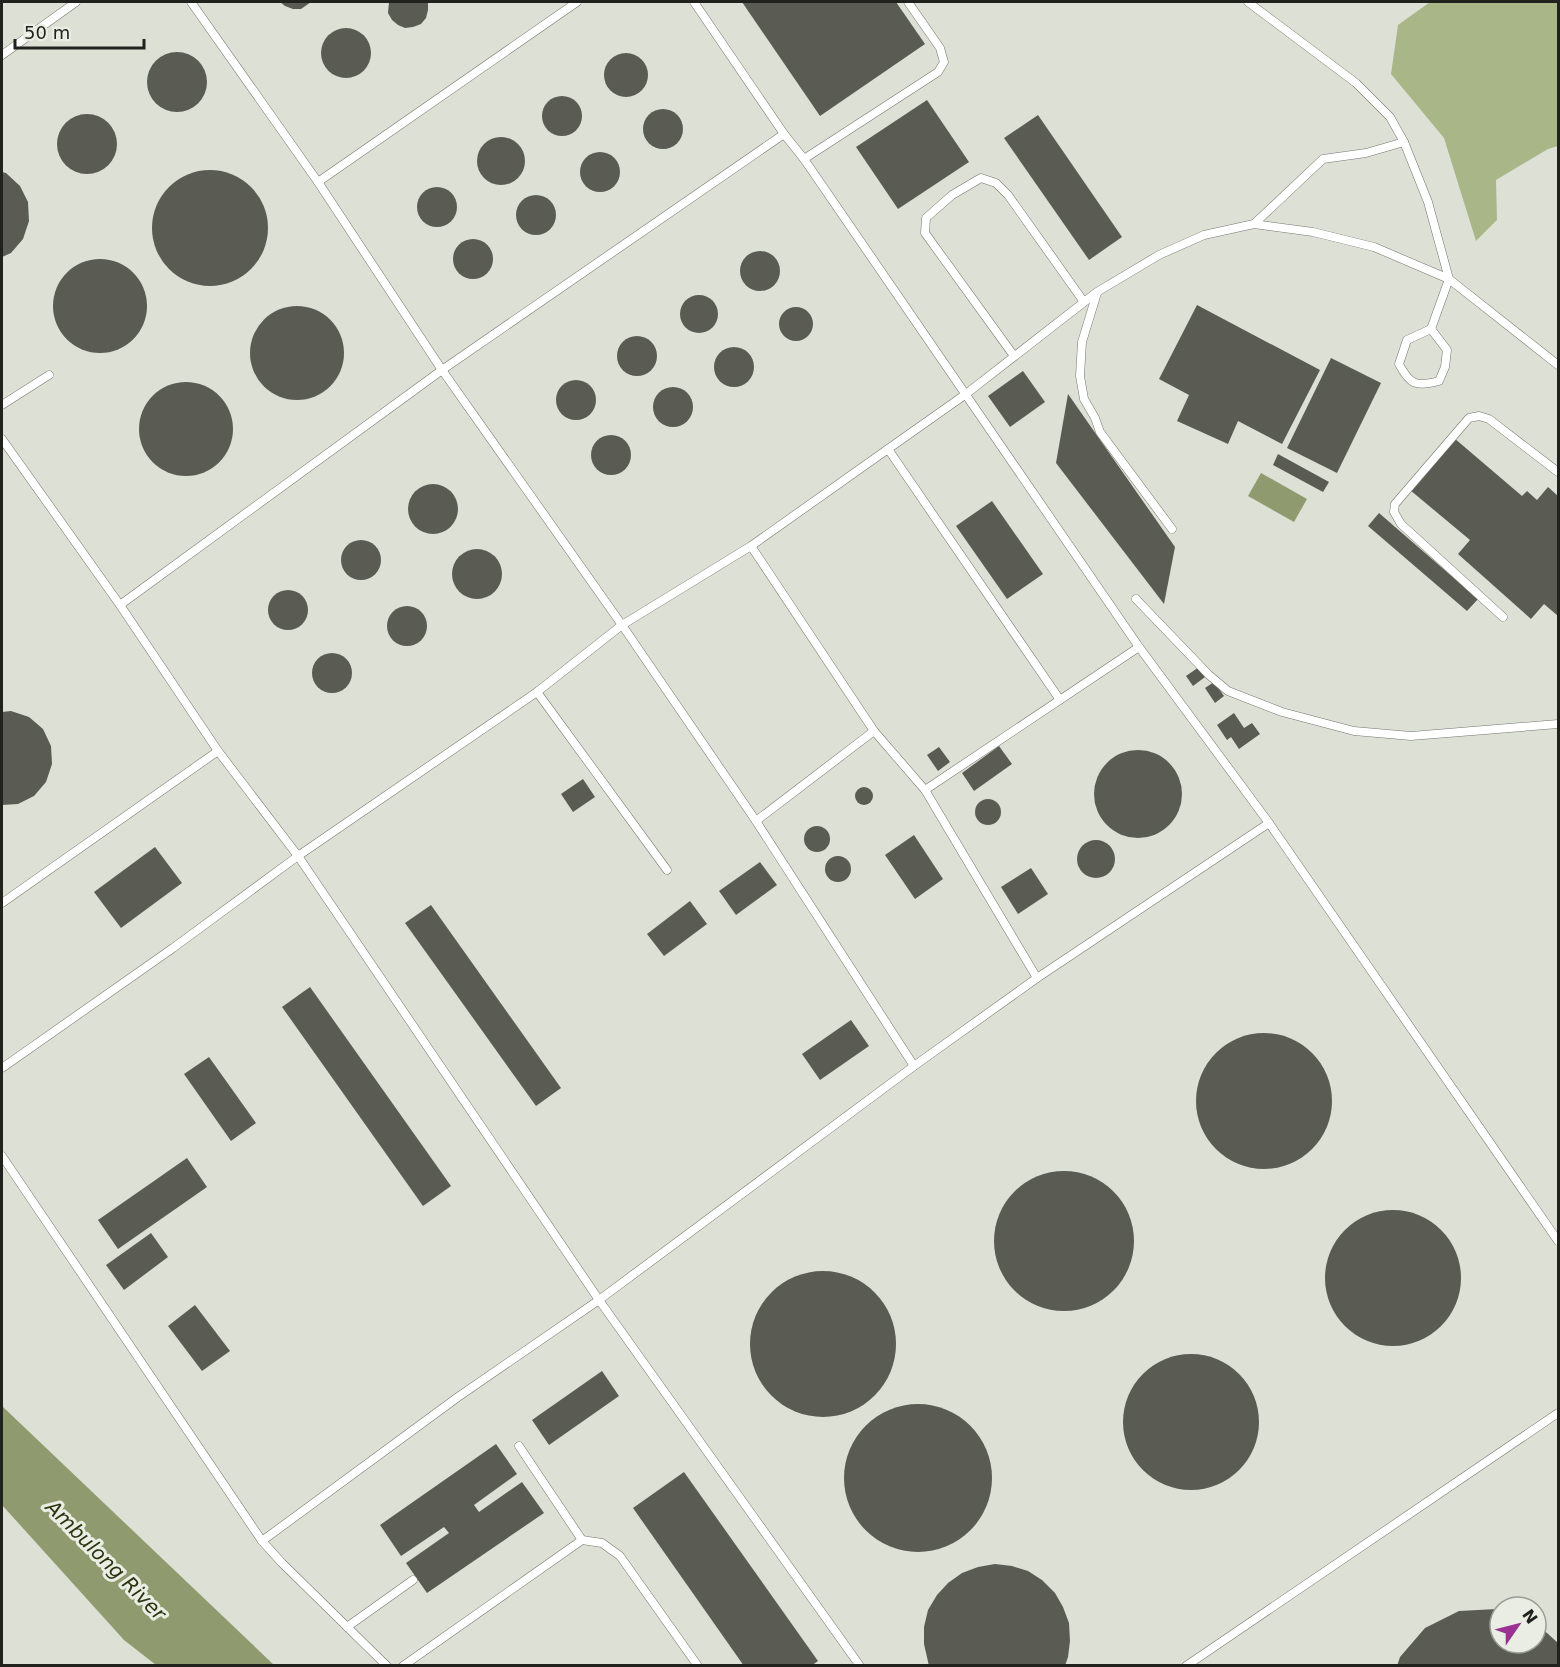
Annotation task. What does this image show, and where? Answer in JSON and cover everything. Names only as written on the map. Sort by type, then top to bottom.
[{"type":"lane","points":[[2,55],[76,2]]},
{"type":"lane","points":[[191,2],[318,182],[442,370],[622,625],[756,821],[914,1066]]},
{"type":"lane","points":[[318,182],[577,2]]},
{"type":"lane","points":[[694,2],[1139,647],[1269,823],[1558,1241]]},
{"type":"lane","points":[[804,159],[938,72],[944,62],[940,48],[908,2]]},
{"type":"lane","points":[[1248,2],[1356,83],[1390,117],[1404,142],[1428,201],[1449,279],[1431,329],[1407,340],[1399,364],[1407,379],[1422,385],[1439,381],[1445,367],[1447,350],[1431,329]]},
{"type":"lane","points":[[120,605],[442,370],[784,134]]},
{"type":"lane","points":[[1254,224],[1323,159],[1366,153],[1404,142]]},
{"type":"lane","points":[[1014,356],[925,232],[926,218],[952,195],[981,178],[996,183],[1008,195],[1084,302]]},
{"type":"lane","points":[[2,1068],[173,948],[298,856],[537,692],[622,625],[750,546],[966,394],[1097,292],[1159,255],[1204,234],[1254,224],[1313,232],[1374,247],[1449,279],[1558,365]]},
{"type":"lane","points":[[1097,292],[1082,342],[1080,376],[1084,399],[1100,432],[1172,529]]},
{"type":"lane","points":[[2,405],[49,375]]},
{"type":"lane","points":[[1503,617],[1401,524],[1394,512],[1395,504],[1469,418],[1479,416],[1489,419],[1558,472]]},
{"type":"lane","points":[[2,439],[120,605],[218,751],[298,856],[599,1300],[860,1665]]},
{"type":"lane","points":[[888,449],[1060,700]]},
{"type":"lane","points":[[750,546],[874,731],[925,790],[1037,978]]},
{"type":"lane","points":[[1136,599],[1209,675],[1228,690],[1282,712],[1354,731],[1411,736],[1558,724]]},
{"type":"lane","points":[[925,790],[1139,647]]},
{"type":"lane","points":[[537,692],[667,870]]},
{"type":"lane","points":[[756,821],[874,731]]},
{"type":"lane","points":[[2,903],[218,751]]},
{"type":"lane","points":[[262,1541],[458,1397],[599,1300],[914,1066],[1037,978],[1269,823]]},
{"type":"lane","points":[[2,1156],[262,1541],[387,1665]]},
{"type":"lane","points":[[1186,1665],[1558,1413]]},
{"type":"lane","points":[[519,1446],[582,1540]]},
{"type":"lane","points":[[403,1665],[582,1540],[602,1543],[620,1556],[698,1665]]},
{"type":"lane","points":[[347,1627],[413,1580]]},
{"type":"shaded area","points":[[1430,2],[1558,2],[1558,146],[1548,149],[1496,180],[1497,220],[1476,241],[1444,138],[1391,74],[1398,25]]},
{"type":"water","points":[[1261,473],[1307,499],[1294,522],[1248,496]]},
{"type":"water","name":"Ambulong River","points":[[2,1406],[274,1665],[156,1665],[124,1640],[2,1505]]},
{"type":"building","points":[[280,2],[311,2],[301,9],[293,9]]},
{"type":"building","points":[[389,2],[428,2],[426,18],[421,24],[413,27],[405,28],[398,25],[388,13]]},
{"type":"building","points":[[742,2],[896,2],[925,44],[820,116]]},
{"type":"building","points":[[346,28],[364,35],[371,53],[364,71],[346,78],[328,71],[321,53],[328,35]]},
{"type":"building","points":[[171,52],[183,52],[199,60],[205,70],[207,82],[205,94],[199,104],[183,112],[171,112],[155,104],[147,88],[147,76],[155,60]]},
{"type":"building","points":[[626,53],[635,54],[642,59],[647,66],[647,84],[642,91],[635,96],[626,97],[617,96],[610,91],[605,84],[604,75],[605,66],[610,59],[617,54]]},
{"type":"building","points":[[562,96],[570,97],[576,102],[581,108],[581,124],[576,130],[570,135],[562,136],[554,135],[548,130],[543,124],[542,116],[543,108],[548,102],[554,97]]},
{"type":"building","points":[[927,100],[969,162],[898,209],[856,147]]},
{"type":"building","points":[[663,109],[671,110],[677,115],[682,121],[682,137],[677,143],[671,148],[663,149],[655,148],[649,143],[644,137],[643,129],[644,121],[649,115],[655,110]]},
{"type":"building","points":[[81,114],[93,114],[104,119],[112,127],[117,144],[115,156],[104,169],[93,174],[81,174],[70,169],[62,161],[57,150],[57,138],[62,127],[70,119]]},
{"type":"building","points":[[1038,115],[1122,237],[1089,260],[1004,138]]},
{"type":"building","points":[[501,137],[518,144],[525,161],[518,178],[501,185],[484,178],[477,161],[484,144]]},
{"type":"building","points":[[600,152],[608,153],[614,158],[619,164],[619,180],[614,186],[608,191],[600,192],[592,191],[586,186],[581,180],[580,172],[581,164],[586,158],[592,153]]},
{"type":"building","points":[[210,170],[232,175],[251,187],[263,206],[268,228],[263,250],[251,269],[232,281],[210,286],[188,281],[169,269],[157,250],[152,228],[157,206],[169,187],[188,175]]},
{"type":"building","points":[[2,172],[20,186],[28,202],[29,221],[23,239],[11,253],[2,257]]},
{"type":"building","points":[[437,187],[445,188],[451,193],[456,199],[456,215],[451,221],[445,226],[437,227],[429,226],[423,221],[418,215],[417,207],[418,199],[423,193],[429,188]]},
{"type":"building","points":[[536,195],[544,196],[550,201],[555,207],[555,223],[550,229],[544,234],[536,235],[528,234],[522,229],[517,223],[516,215],[517,207],[522,201],[528,196]]},
{"type":"building","points":[[473,239],[481,240],[487,245],[492,251],[492,267],[487,273],[481,278],[473,279],[465,278],[459,273],[454,267],[453,259],[454,251],[459,245],[465,240]]},
{"type":"building","points":[[760,251],[768,252],[774,257],[779,263],[779,279],[774,285],[768,290],[760,291],[752,290],[746,285],[741,279],[740,271],[741,263],[746,257],[752,252]]},
{"type":"building","points":[[100,259],[118,263],[133,273],[143,288],[147,306],[143,324],[133,339],[118,349],[100,353],[82,349],[67,339],[57,324],[53,306],[57,288],[67,273],[82,263]]},
{"type":"building","points":[[699,295],[712,301],[718,314],[712,327],[699,333],[686,327],[680,314],[686,301]]},
{"type":"building","points":[[1197,305],[1320,370],[1282,444],[1238,421],[1228,444],[1177,421],[1189,395],[1159,379]]},
{"type":"building","points":[[297,306],[315,310],[330,320],[340,335],[344,353],[340,371],[330,386],[315,396],[297,400],[279,396],[264,386],[254,371],[250,353],[254,335],[264,320],[279,310]]},
{"type":"building","points":[[796,307],[808,312],[813,324],[808,336],[796,341],[784,336],[779,324],[784,312]]},
{"type":"building","points":[[637,336],[645,337],[651,342],[656,348],[656,364],[651,370],[645,375],[637,376],[629,375],[623,370],[618,364],[617,356],[618,348],[623,342],[629,337]]},
{"type":"building","points":[[734,347],[742,348],[748,353],[753,359],[753,375],[748,381],[742,386],[734,387],[726,386],[720,381],[715,375],[714,367],[715,359],[720,353],[726,348]]},
{"type":"building","points":[[1331,358],[1381,383],[1337,473],[1287,448]]},
{"type":"building","points":[[1023,371],[1045,402],[1010,427],[988,396]]},
{"type":"building","points":[[576,380],[584,381],[590,386],[595,392],[595,408],[590,414],[584,419],[576,420],[568,419],[562,414],[557,408],[556,400],[557,392],[562,386],[568,381]]},
{"type":"building","points":[[186,382],[204,385],[219,396],[230,411],[233,429],[230,447],[219,462],[204,473],[186,476],[168,473],[153,462],[142,447],[139,429],[142,411],[153,396],[168,385]]},
{"type":"building","points":[[673,387],[681,388],[687,393],[692,399],[692,415],[687,421],[681,426],[673,427],[665,426],[659,421],[654,415],[653,407],[654,399],[659,393],[665,388]]},
{"type":"building","points":[[1068,394],[1175,547],[1164,604],[1056,463]]},
{"type":"building","points":[[611,435],[619,436],[625,441],[630,447],[630,463],[625,469],[619,474],[611,475],[603,474],[597,469],[592,463],[591,455],[592,447],[597,441],[603,436]]},
{"type":"building","points":[[1454,438],[1522,496],[1527,491],[1537,500],[1548,487],[1558,496],[1558,616],[1544,604],[1531,619],[1458,554],[1470,540],[1410,490]]},
{"type":"building","points":[[1278,454],[1329,482],[1323,492],[1273,465]]},
{"type":"building","points":[[428,484],[438,484],[451,491],[458,504],[458,514],[451,527],[438,534],[428,534],[419,530],[412,523],[408,514],[408,504],[412,495],[419,488]]},
{"type":"building","points":[[992,501],[1043,574],[1007,599],[956,526]]},
{"type":"building","points":[[1379,513],[1478,599],[1467,611],[1368,526]]},
{"type":"building","points":[[361,540],[369,541],[375,546],[380,552],[380,568],[375,574],[369,579],[361,580],[353,579],[347,574],[342,568],[341,560],[342,552],[347,546],[353,541]]},
{"type":"building","points":[[472,549],[482,549],[495,556],[502,569],[502,579],[495,592],[482,599],[472,599],[463,595],[456,588],[452,579],[452,569],[456,560],[463,553]]},
{"type":"building","points":[[288,590],[296,591],[302,596],[307,602],[307,618],[302,624],[296,629],[288,630],[280,629],[274,624],[269,618],[268,610],[269,602],[274,596],[280,591]]},
{"type":"building","points":[[407,606],[415,607],[421,612],[426,618],[426,634],[421,640],[415,645],[407,646],[399,645],[393,640],[388,634],[387,626],[388,618],[393,612],[399,607]]},
{"type":"building","points":[[332,653],[340,654],[346,659],[351,665],[351,681],[346,687],[340,692],[332,693],[324,692],[318,687],[313,681],[312,673],[313,665],[318,659],[324,654]]},
{"type":"building","points":[[1199,667],[1205,677],[1193,686],[1186,676]]},
{"type":"building","points":[[1214,682],[1224,696],[1215,703],[1205,688]]},
{"type":"building","points":[[11,711],[29,717],[43,729],[51,746],[52,764],[46,782],[34,796],[18,804],[2,805],[2,712]]},
{"type":"building","points":[[1234,713],[1244,728],[1252,723],[1260,734],[1239,749],[1231,737],[1227,740],[1217,725]]},
{"type":"building","points":[[999,746],[1012,764],[974,791],[962,773]]},
{"type":"building","points":[[939,747],[950,762],[938,771],[927,755]]},
{"type":"building","points":[[1138,750],[1163,757],[1175,769],[1182,794],[1175,819],[1163,831],[1138,838],[1113,831],[1101,819],[1094,794],[1101,769],[1113,757]]},
{"type":"building","points":[[583,779],[595,797],[573,812],[561,794]]},
{"type":"building","points":[[864,787],[870,790],[873,796],[870,802],[864,805],[858,802],[855,796],[858,790]]},
{"type":"building","points":[[988,799],[998,802],[1001,812],[998,822],[988,825],[978,822],[975,812],[978,802]]},
{"type":"building","points":[[817,826],[827,829],[830,839],[827,849],[817,852],[807,849],[804,839],[807,829]]},
{"type":"building","points":[[914,835],[943,879],[915,899],[885,855]]},
{"type":"building","points":[[1096,840],[1109,846],[1115,859],[1109,872],[1096,878],[1083,872],[1077,859],[1083,846]]},
{"type":"building","points":[[155,847],[182,883],[121,928],[94,892]]},
{"type":"building","points":[[838,856],[848,859],[851,869],[848,879],[838,882],[828,879],[825,869],[828,859]]},
{"type":"building","points":[[760,862],[777,885],[736,915],[719,891]]},
{"type":"building","points":[[1031,868],[1048,894],[1018,914],[1001,887]]},
{"type":"building","points":[[690,901],[707,924],[664,956],[647,934]]},
{"type":"building","points":[[431,905],[561,1088],[536,1106],[405,923]]},
{"type":"building","points":[[310,987],[451,1186],[423,1206],[282,1007]]},
{"type":"building","points":[[851,1020],[869,1046],[820,1080],[802,1054]]},
{"type":"building","points":[[1264,1033],[1290,1039],[1312,1053],[1326,1075],[1332,1101],[1326,1127],[1312,1149],[1290,1163],[1264,1169],[1238,1163],[1216,1149],[1202,1127],[1196,1101],[1202,1075],[1216,1053],[1238,1039]]},
{"type":"building","points":[[209,1057],[256,1123],[231,1141],[184,1074]]},
{"type":"building","points":[[187,1158],[207,1187],[118,1249],[98,1220]]},
{"type":"building","points":[[1064,1171],[1091,1176],[1113,1192],[1129,1214],[1134,1241],[1129,1268],[1113,1290],[1091,1306],[1064,1311],[1037,1306],[1015,1290],[999,1268],[994,1241],[999,1214],[1015,1192],[1037,1176]]},
{"type":"building","points":[[1393,1210],[1419,1216],[1441,1230],[1455,1252],[1461,1278],[1455,1304],[1441,1326],[1419,1340],[1393,1346],[1367,1340],[1345,1326],[1331,1304],[1325,1278],[1331,1252],[1345,1230],[1367,1216]]},
{"type":"building","points":[[151,1233],[168,1257],[124,1290],[106,1265]]},
{"type":"building","points":[[823,1271],[851,1277],[863,1283],[874,1293],[884,1304],[890,1316],[896,1344],[890,1372],[884,1384],[874,1395],[863,1405],[851,1411],[823,1417],[795,1411],[783,1405],[772,1395],[762,1384],[756,1372],[750,1344],[756,1316],[762,1304],[772,1293],[783,1283],[795,1277]]},
{"type":"building","points":[[195,1305],[230,1351],[202,1371],[168,1326]]},
{"type":"building","points":[[1191,1354],[1217,1360],[1239,1374],[1253,1396],[1259,1422],[1253,1448],[1239,1470],[1217,1484],[1191,1490],[1165,1484],[1143,1470],[1129,1448],[1123,1422],[1129,1396],[1143,1374],[1165,1360]]},
{"type":"building","points":[[602,1371],[619,1396],[549,1445],[532,1420]]},
{"type":"building","points":[[918,1404],[946,1409],[971,1425],[987,1450],[992,1478],[987,1506],[971,1531],[946,1547],[918,1552],[890,1547],[865,1531],[849,1506],[844,1478],[849,1450],[865,1425],[890,1409]]},
{"type":"building","points":[[496,1444],[517,1474],[474,1505],[479,1512],[522,1482],[544,1513],[427,1593],[406,1563],[449,1533],[444,1527],[401,1556],[380,1525]]},
{"type":"building","points":[[684,1472],[818,1661],[811,1666],[744,1666],[633,1508]]},
{"type":"building","points":[[995,1564],[1028,1571],[1042,1580],[1055,1593],[1069,1623],[1070,1641],[1065,1666],[929,1666],[924,1644],[924,1627],[928,1610],[937,1595],[962,1573]]},
{"type":"building","points":[[1488,1609],[1488,1655],[1548,1655],[1548,1634],[1558,1643],[1558,1666],[1397,1666],[1400,1657],[1425,1628],[1459,1611]]}]
